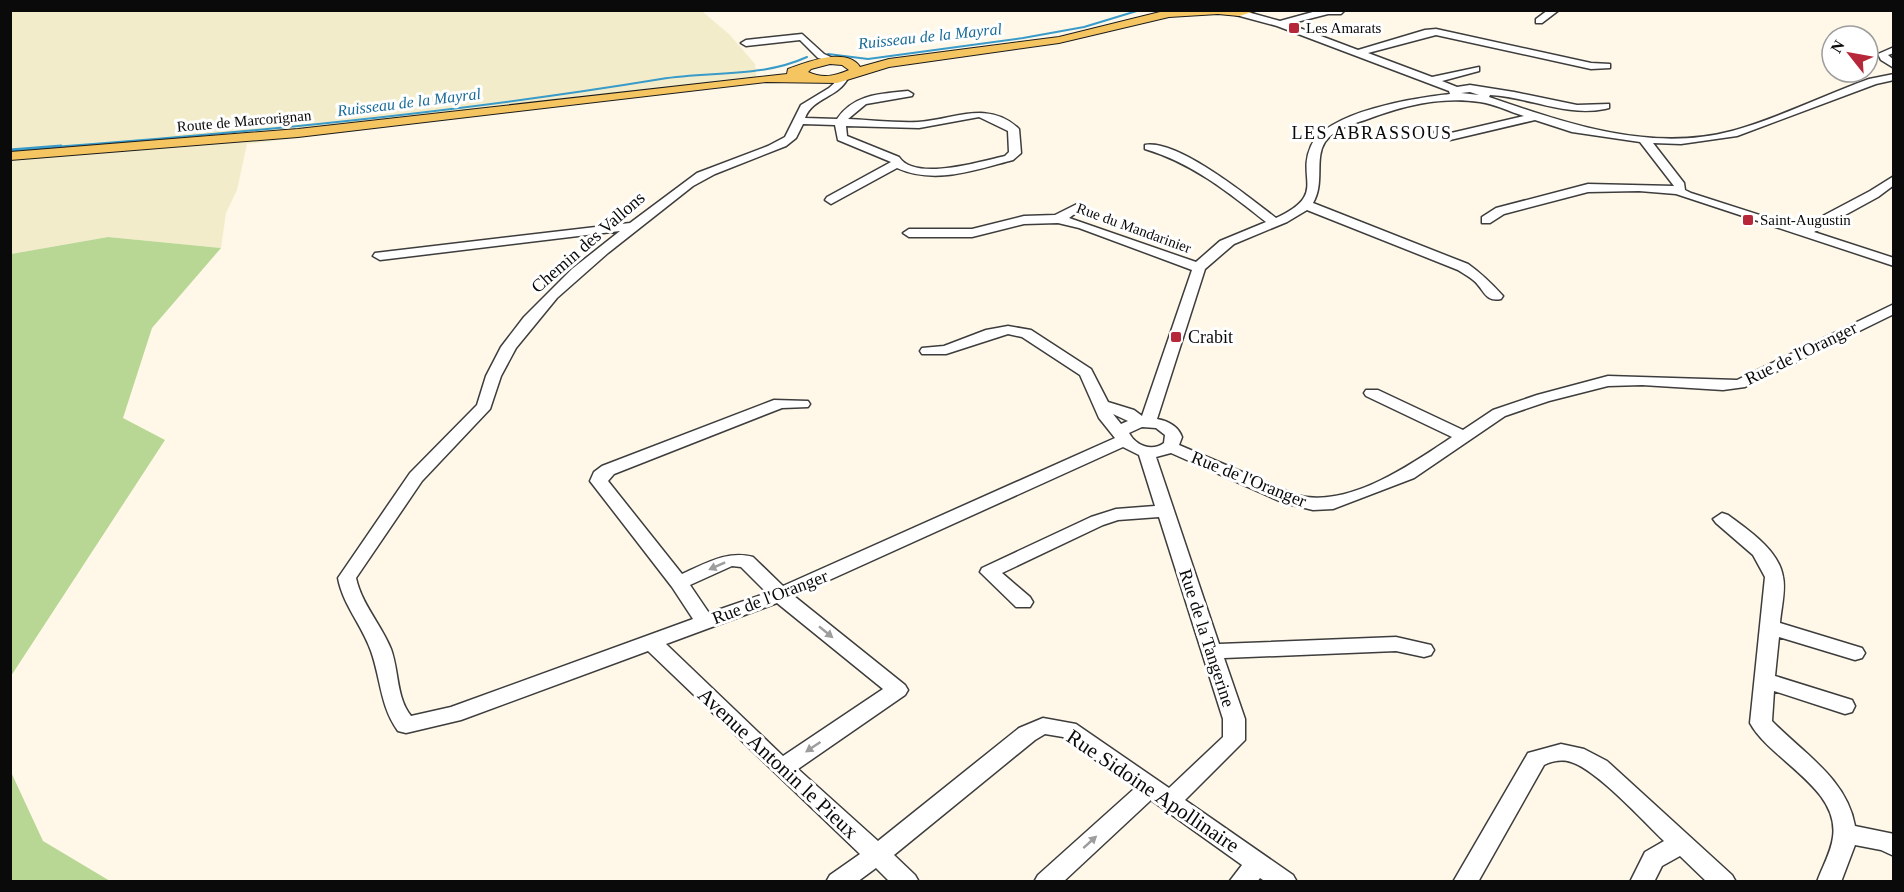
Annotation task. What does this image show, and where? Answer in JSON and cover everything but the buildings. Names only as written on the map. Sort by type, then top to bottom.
[{"type":"main road","points":[[811,67],[830,60],[852,67],[1048,41],[1183,10]]},
{"type":"main road","points":[[1163,15],[1215,11],[1239,14],[1255,10]]},
{"type":"main road","points":[[811,67],[843,78],[852,67]]},
{"type":"main road","name":"Route de Marcorignan","points":[[10,156],[298,133],[766,78],[811,67]]},
{"type":"street","points":[[1255,10],[1269,20]]},
{"type":"street","points":[[1539,21],[1555,10]]},
{"type":"street","points":[[1280,24],[1328,11],[1341,11]]},
{"type":"street","points":[[1239,14],[1280,24],[1359,53],[1456,93]]},
{"type":"street","points":[[1359,53],[1428,32],[1436,32],[1591,66],[1606,66]]},
{"type":"street","points":[[746,43],[802,37],[811,67],[828,85],[827,93]]},
{"type":"street","points":[[1893,50],[1883,54],[1884,58],[1893,65]]},
{"type":"street","points":[[1430,81],[1475,69]]},
{"type":"street","points":[[1144,422],[1199,268],[1212,253],[1229,240],[1290,216],[1306,205],[1314,189],[1316,144],[1333,128],[1402,103],[1468,89],[1532,118],[1572,129],[1644,140],[1681,141],[1732,134],[1873,81],[1893,77]]},
{"type":"street","name":"Chemin des Vallons","points":[[406,724],[394,713],[378,643],[349,594],[347,578],[416,477],[484,405],[487,392],[503,358],[526,324],[552,295],[631,227],[700,176],[789,140],[803,110],[809,103],[838,88],[843,78]]},
{"type":"street","points":[[1482,96],[1509,92],[1584,110],[1605,106]]},
{"type":"street","points":[[799,121],[841,122],[919,125],[979,114],[989,116],[1013,129],[1015,153],[1009,158],[937,172],[916,170],[842,138],[839,132],[841,122],[847,111],[861,101],[908,94]]},
{"type":"street","points":[[1440,132],[1450,137],[1532,118]]},
{"type":"street","points":[[1644,140],[1680,186],[1679,191]]},
{"type":"street","points":[[1149,147],[1165,150],[1226,185],[1274,222]]},
{"type":"street","points":[[831,200],[897,163]]},
{"type":"street","points":[[1803,231],[1811,230],[1874,194],[1893,179]]},
{"type":"street","points":[[1486,220],[1500,211],[1588,188],[1639,187],[1679,191],[1687,196],[1790,229],[1803,231],[1893,262]]},
{"type":"street","points":[[1306,205],[1455,263],[1476,275],[1488,286],[1489,292],[1496,296]]},
{"type":"street","name":"Rue du Mandarinier","points":[[1058,219],[1077,208]]},
{"type":"street","name":"Rue du Mandarinier","points":[[909,233],[972,233],[1024,220],[1058,219],[1083,225],[1199,268]]},
{"type":"street","points":[[380,256],[613,227],[631,227]]},
{"type":"street","name":"Rue de l'Oranger","points":[[1170,447],[1290,499],[1313,505],[1333,504],[1408,474],[1499,413],[1543,398],[1608,381],[1740,384],[1893,308]]},
{"type":"street","points":[[927,351],[946,350],[991,333],[1008,330],[1026,333],[1086,372],[1101,405],[1107,418],[1122,437],[1137,450],[1146,452],[1170,447],[1174,437],[1172,432],[1160,424],[1144,422],[1128,413],[1101,405]]},
{"type":"street","points":[[1372,393],[1463,436]]},
{"type":"street","points":[[705,622],[679,583],[599,481],[600,476],[608,470],[780,402],[802,404]]},
{"type":"street","name":"Rue de l'Oranger","points":[[406,724],[453,714],[780,595],[1005,496],[1122,437],[1131,424],[1144,422]]},
{"type":"street","name":"Rue de la Tangerine","points":[[1146,452],[1164,511],[1214,651],[1234,719],[1234,740],[1170,801]]},
{"type":"street","points":[[1023,602],[989,572],[1097,521],[1116,515],[1164,511]]},
{"type":"street","points":[[1722,519],[1752,542],[1770,564],[1774,577],[1761,723],[1776,741],[1827,788],[1839,809],[1845,834],[1829,882]]},
{"type":"street","points":[[679,583],[730,560],[746,561],[780,595],[898,690],[782,768]]},
{"type":"street","points":[[1770,627],[1855,653]]},
{"type":"street","name":"Avenue Antonin le Pieux","points":[[651,642],[782,768],[907,882]]},
{"type":"street","points":[[1214,651],[1396,644],[1424,650]]},
{"type":"street","points":[[1765,680],[1845,706]]},
{"type":"street","name":"Rue Sidoine Apollinaire","points":[[838,882],[895,842],[1027,734],[1043,726],[1068,729],[1285,882]]},
{"type":"street","points":[[1465,882],[1536,759],[1552,751],[1582,756],[1599,767],[1724,882]]},
{"type":"street","points":[[1046,882],[1151,787]]},
{"type":"street","points":[[1845,834],[1886,841],[1893,846]]},
{"type":"street","points":[[1642,882],[1653,859],[1682,843]]},
{"type":"street","points":[[1241,882],[1259,863]]},
{"type":"shaded area","points":[[11,11],[702,11],[730,35],[755,64],[757,82],[247,144],[237,190],[226,213],[221,248],[108,237],[11,254]]},
{"type":"green space","points":[[108,237],[221,248],[152,328],[123,418],[165,440],[11,676],[11,254]]},
{"type":"green space","points":[[10,770],[43,841],[110,881],[11,881]]},
{"type":"waterway","name":"Ruisseau de la Mayral","points":[[828,54],[868,59],[1023,38],[1084,27],[1140,10]]},
{"type":"waterway","name":"Ruisseau de la Mayral","points":[[40,148],[274,129],[429,112],[679,77],[754,71],[790,64],[807,57]]},
{"type":"waterway","name":"Ruisseau de la Mayral","points":[[10,150],[61,146]]},
{"type":"place","name":"Les Amarats","points":[[1294,28]]},
{"type":"place","name":"Saint-Augustin","points":[[1748,220]]},
{"type":"place","name":"Crabit","points":[[1176,337]]},
{"type":"district","name":"LES ABRASSOUS","points":[[1372,133]]}]
